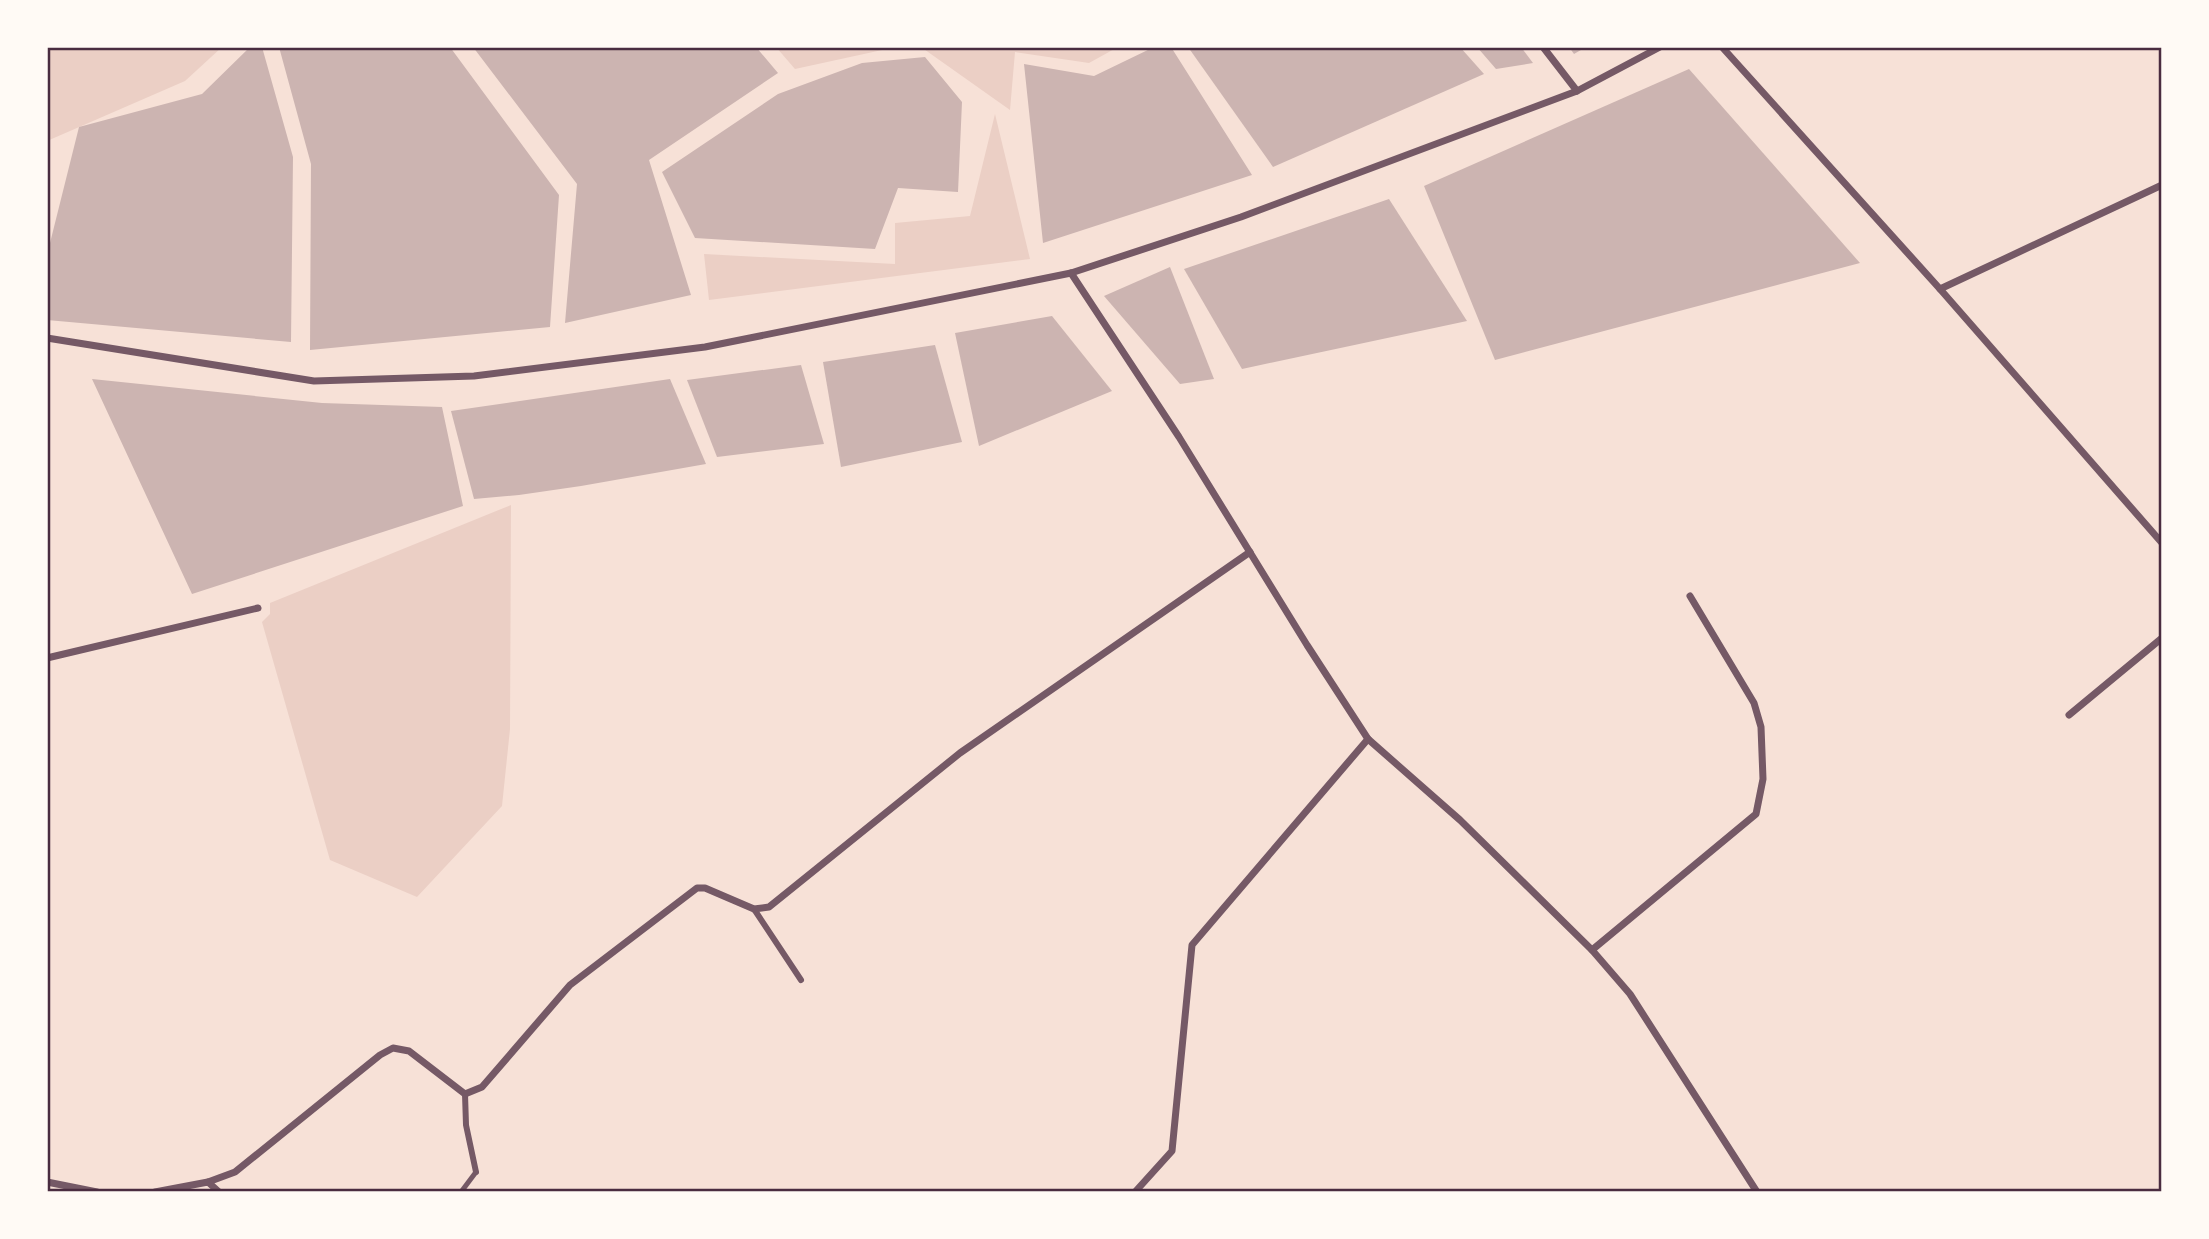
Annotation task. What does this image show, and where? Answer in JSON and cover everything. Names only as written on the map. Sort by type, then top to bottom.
[{"type":"street","points":[[1543,47],[1577,91]]},
{"type":"street","points":[[47,338],[314,381],[474,376],[705,347],[1072,274],[1241,217],[1577,91],[1660,47]]},
{"type":"street","points":[[1722,47],[1940,289],[2162,543]]},
{"type":"street","points":[[1940,289],[2162,185]]},
{"type":"street","points":[[1072,274],[1179,438],[1368,739],[1460,820],[1592,950],[1630,994],[1757,1192]]},
{"type":"street","points":[[465,1094],[482,1087],[570,985],[697,888],[705,888],[754,909],[769,907],[960,753],[1250,552]]},
{"type":"street","points":[[1592,950],[1756,814],[1763,779],[1761,727],[1754,704],[1690,596]]},
{"type":"street","points":[[47,658],[258,608]]},
{"type":"street","points":[[2069,715],[2162,638]]},
{"type":"street","points":[[1135,1192],[1172,1152],[1192,945],[1368,739]]},
{"type":"street","points":[[754,909],[801,980]]},
{"type":"street","points":[[155,1192],[208,1182],[235,1172],[380,1055],[393,1048],[409,1051],[465,1094]]},
{"type":"street","points":[[465,1094],[466,1125],[475,1172]]},
{"type":"street","points":[[47,1182],[97,1192]]},
{"type":"street","points":[[208,1182],[219,1192]]},
{"type":"lane","points":[[461,1192],[475,1172]]},
{"type":"shaded area","points":[[47,47],[222,47],[185,81],[47,141]]},
{"type":"shaded area","points":[[776,47],[896,47],[795,69]]},
{"type":"shaded area","points":[[921,47],[1118,47],[1089,63],[1015,52],[1010,110]]},
{"type":"shaded area","points":[[995,114],[1030,259],[709,300],[704,254],[895,264],[895,223],[970,216]]},
{"type":"shaded area","points":[[511,505],[510,729],[502,806],[417,897],[330,860],[262,622],[270,614],[270,603]]},
{"type":"building","points":[[250,47],[262,47],[293,157],[291,342],[47,320],[47,255],[79,127],[202,94]]},
{"type":"building","points":[[279,47],[450,47],[559,195],[550,327],[310,350],[311,164]]},
{"type":"building","points":[[473,47],[756,47],[778,73],[649,160],[691,295],[565,323],[577,184]]},
{"type":"building","points":[[1154,47],[1171,47],[1252,175],[1043,243],[1024,64],[1094,76]]},
{"type":"building","points":[[1188,47],[1460,47],[1484,74],[1273,167]]},
{"type":"building","points":[[1477,47],[1521,47],[1533,63],[1496,69]]},
{"type":"building","points":[[1569,47],[1586,47],[1574,54]]},
{"type":"building","points":[[925,57],[962,102],[958,192],[898,188],[875,249],[695,238],[662,172],[778,94],[862,63]]},
{"type":"building","points":[[1689,69],[1860,263],[1495,360],[1424,186]]},
{"type":"building","points":[[1389,199],[1467,321],[1242,369],[1184,269]]},
{"type":"building","points":[[1170,267],[1214,379],[1180,384],[1104,296]]},
{"type":"building","points":[[1052,316],[1112,391],[979,446],[955,333]]},
{"type":"building","points":[[935,345],[962,442],[841,467],[823,362]]},
{"type":"building","points":[[801,365],[824,444],[717,457],[687,380]]},
{"type":"building","points":[[92,379],[322,403],[442,407],[463,506],[192,594]]},
{"type":"building","points":[[670,379],[706,464],[581,486],[474,499],[451,411]]}]
